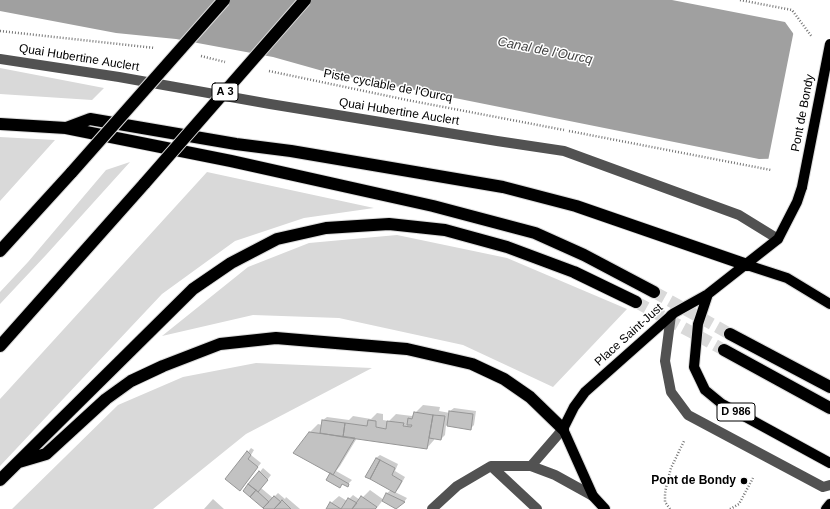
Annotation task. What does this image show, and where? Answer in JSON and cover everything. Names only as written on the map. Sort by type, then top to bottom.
[{"type":"highway","points":[[0,251],[224,0]]},
{"type":"highway","name":"A 3","points":[[0,346],[305,0]]},
{"type":"highway","points":[[66,128],[90,119],[503,187],[576,206],[747,265]]},
{"type":"highway","points":[[0,124],[66,128],[232,161],[433,206],[535,233],[584,255],[654,292]]},
{"type":"highway","points":[[0,480],[193,289],[231,263],[277,240],[326,228],[389,224],[445,230],[507,247],[574,272],[636,302]]},
{"type":"highway","points":[[730,334],[830,387]]},
{"type":"highway","points":[[18,462],[46,454],[106,399],[131,381],[163,366],[220,344],[276,338],[407,349],[472,364],[504,379],[530,397],[564,429]]},
{"type":"highway","points":[[724,350],[830,408]]},
{"type":"main road","name":"Pont de Bondy","points":[[778,239],[797,202],[802,187],[830,44]]},
{"type":"main road","name":"Place Saint-Just","points":[[564,429],[574,407],[585,392],[671,315],[708,294],[747,265],[778,239]]},
{"type":"main road","points":[[747,265],[787,278],[830,304]]},
{"type":"main road","name":"D 986","points":[[708,294],[698,324],[694,366],[705,390],[722,404],[830,463]]},
{"type":"main road","points":[[564,429],[593,496],[605,509]]},
{"type":"main road","points":[[826,509],[830,504]]},
{"type":"street","name":"Quai Hubertine Auclert","points":[[0,59],[564,151],[739,215],[778,239]]},
{"type":"street","points":[[671,315],[665,361],[671,392],[688,415],[824,487],[830,485]]},
{"type":"street","points":[[531,466],[564,429]]},
{"type":"street","points":[[492,466],[537,509]]},
{"type":"street","points":[[432,509],[457,486],[492,466],[531,466],[555,475],[593,496]]},
{"type":"path","points":[[740,0],[792,10],[814,40]]},
{"type":"path","points":[[0,31],[161,49]]},
{"type":"path","points":[[199,56],[230,63]]},
{"type":"path","name":"Piste cyclable de l'Ourcq","points":[[269,71],[407,100],[771,170]]},
{"type":"path","points":[[670,509],[665,502],[667,482],[671,468],[684,441]]},
{"type":"path","points":[[730,509],[739,504],[753,478]]},
{"type":"shaded area","points":[[0,68],[104,88],[92,100],[0,94]]},
{"type":"shaded area","points":[[0,137],[55,140],[0,201]]},
{"type":"shaded area","points":[[130,162],[0,304],[0,292],[28,262],[106,170]]},
{"type":"shaded area","points":[[207,172],[374,208],[304,218],[235,241],[162,294],[0,466],[0,399]]},
{"type":"shaded area","points":[[397,235],[507,258],[627,309],[553,387],[463,345],[339,318],[253,315],[162,336],[248,267],[309,243]]},
{"type":"shaded area","points":[[256,363],[372,368],[246,434],[153,509],[12,509],[118,405],[183,377]]},
{"type":"water","name":"Canal de l'Ourcq","points":[[0,0],[672,0],[785,22],[813,61],[801,158],[759,159],[330,73],[273,57],[176,39],[116,33],[0,11]]},
{"type":"pier","points":[[794,30],[814,59],[830,61],[830,167],[801,160],[768,161]]},
{"type":"building","points":[[449,411],[473,414],[471,430],[447,426]]},
{"type":"building","points":[[414,412],[433,415],[427,449],[343,437],[345,423],[367,426],[368,420],[376,421],[376,427],[386,429],[387,421],[404,423],[403,426],[411,427],[412,425],[407,425],[408,418],[412,419]]},
{"type":"building","points":[[433,415],[445,416],[441,440],[429,438]]},
{"type":"building","points":[[322,420],[345,423],[343,437],[320,433]]},
{"type":"building","points":[[309,432],[355,438],[333,475],[293,453]]},
{"type":"building","points":[[247,451],[251,455],[248,459],[258,467],[240,491],[225,479]]},
{"type":"building","points":[[376,458],[380,460],[370,479],[365,477]]},
{"type":"building","points":[[380,460],[395,468],[392,475],[402,481],[395,493],[370,479]]},
{"type":"building","points":[[259,471],[268,480],[258,492],[248,484]]},
{"type":"building","points":[[330,473],[349,484],[348,487],[342,484],[340,488],[326,480]]},
{"type":"building","points":[[248,484],[256,490],[250,497],[243,491]]},
{"type":"building","points":[[256,490],[269,502],[263,508],[250,497]]},
{"type":"building","points":[[386,493],[405,502],[396,509],[382,501]]},
{"type":"building","points":[[274,496],[281,502],[274,509],[264,509],[263,508]]},
{"type":"building","points":[[361,496],[377,507],[375,509],[352,509]]},
{"type":"building","points":[[348,498],[357,503],[352,509],[341,509]]},
{"type":"building","points":[[282,500],[291,509],[274,509]]},
{"type":"building","points":[[330,502],[341,509],[326,509]]},
{"type":"tunnel","points":[[654,292],[730,334]]},
{"type":"tunnel","points":[[636,302],[724,350]]},
{"type":"place","name":"Pont de Bondy","points":[[744,481]]}]
